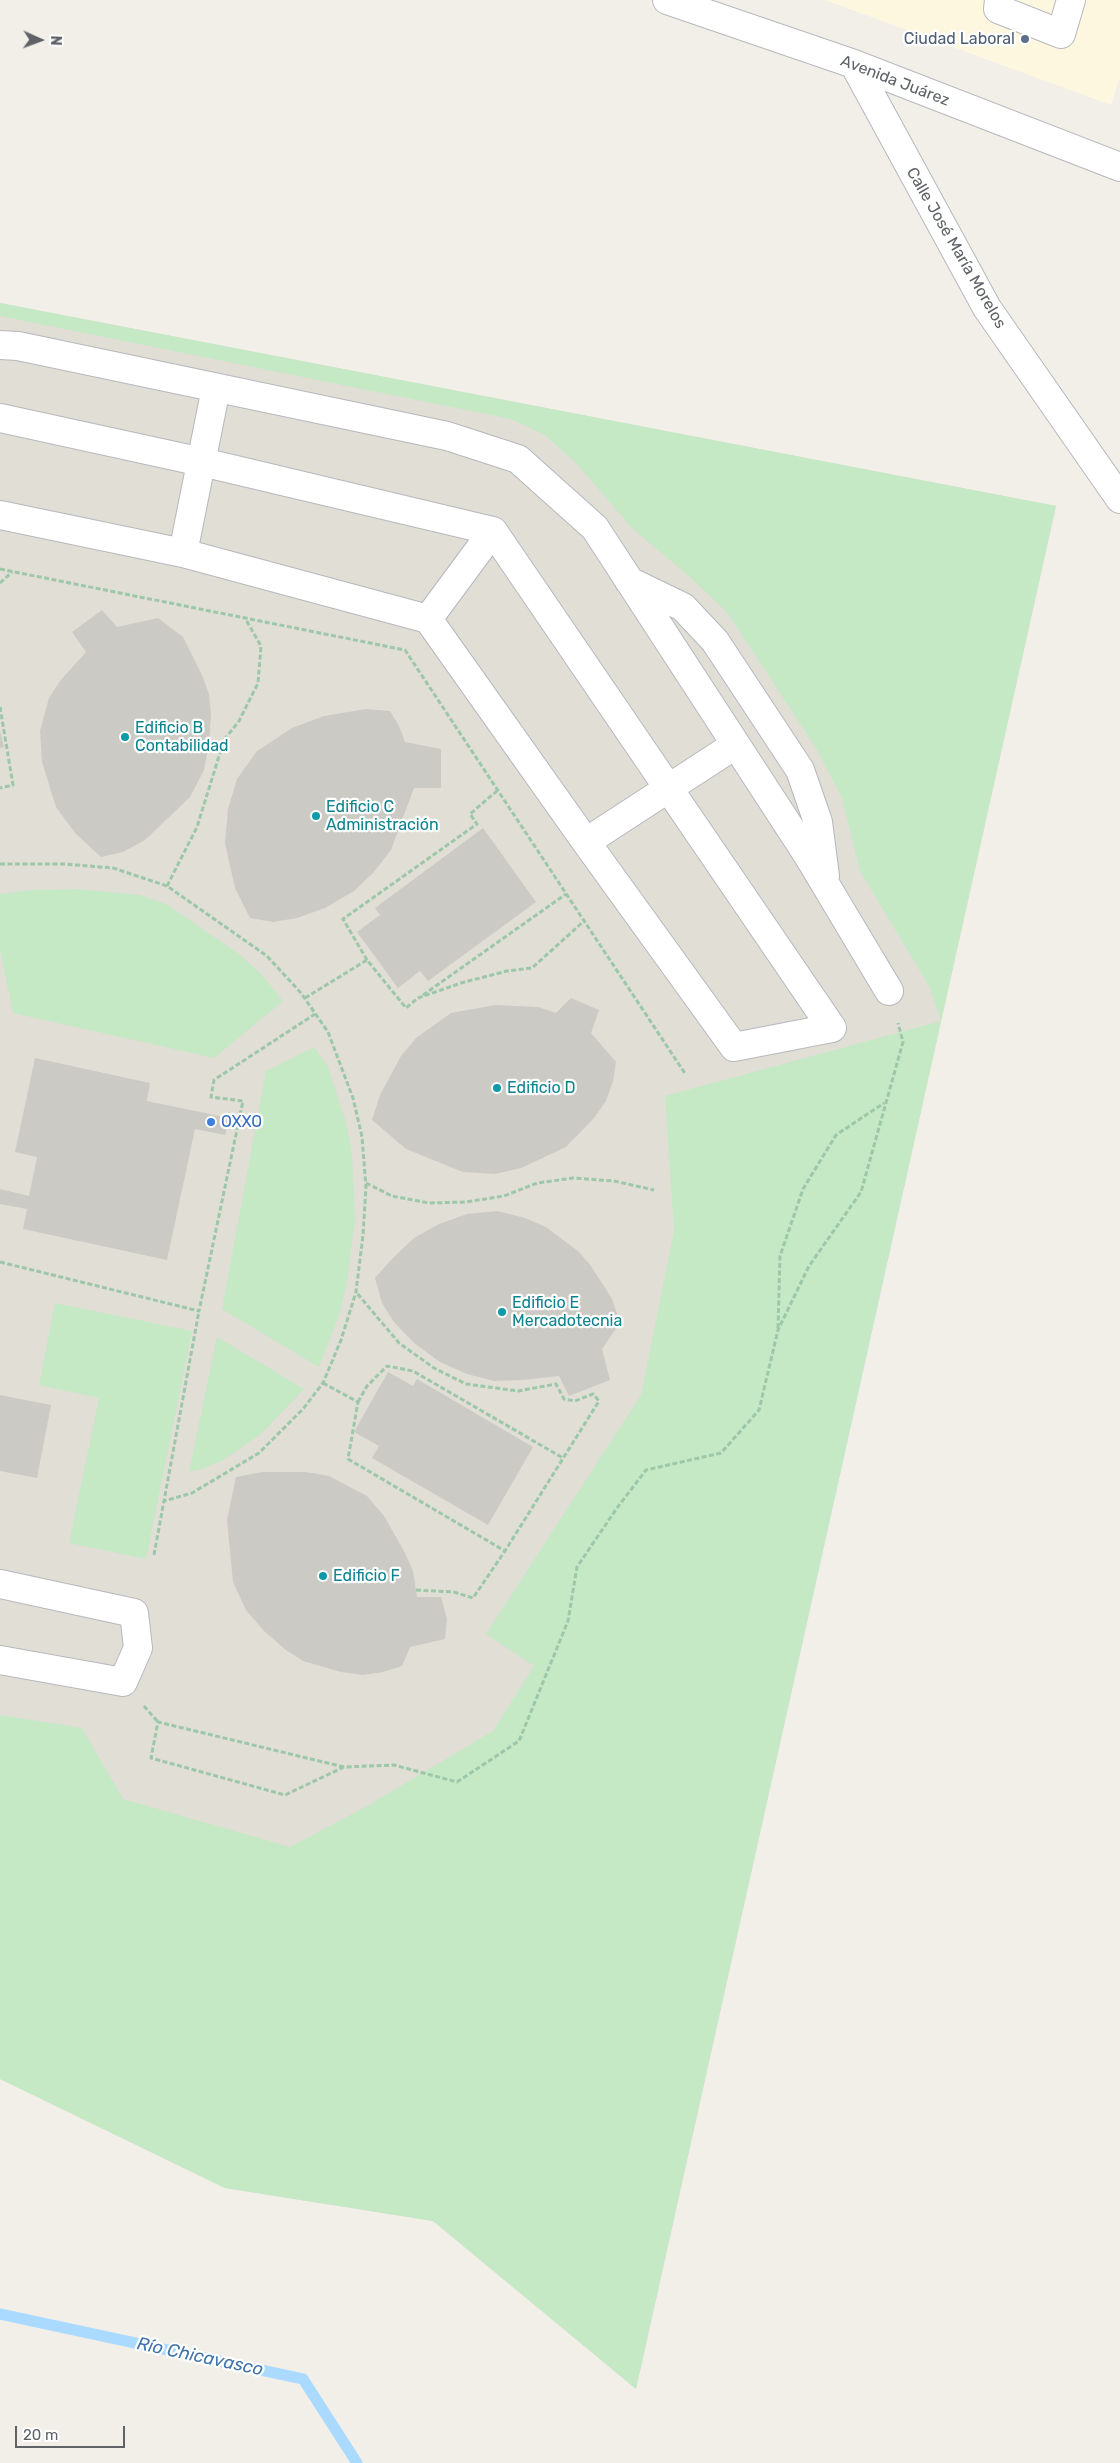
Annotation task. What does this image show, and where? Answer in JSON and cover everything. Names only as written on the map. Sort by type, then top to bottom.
[{"type":"street","name":"Avenida Juárez","points":[[667,0],[854,64],[1120,167]]},
{"type":"street","points":[[999,0],[998,9],[1061,34],[1071,0]]},
{"type":"street","name":"Calle José María Morelos","points":[[854,64],[987,308],[1120,499]]},
{"type":"street","points":[[0,345],[18,346],[447,436],[518,459],[595,528],[826,885],[889,990]]},
{"type":"street","points":[[184,553],[216,388]]},
{"type":"street","points":[[0,418],[202,462],[492,531],[832,1028],[734,1047],[428,619],[184,553],[0,515]]},
{"type":"street","points":[[428,619],[492,531]]},
{"type":"street","points":[[629,581],[683,607],[715,641],[800,770],[818,822],[826,885]]},
{"type":"street","points":[[586,842],[735,745]]},
{"type":"street","points":[[0,1584],[134,1613],[138,1648],[123,1682],[0,1660]]},
{"type":"path","points":[[0,569],[404,650],[686,1075]]},
{"type":"path","points":[[0,583],[12,572]]},
{"type":"path","points":[[167,886],[196,827],[224,740],[239,721],[258,682],[261,646],[244,618]]},
{"type":"path","points":[[0,707],[13,785],[0,788]]},
{"type":"path","points":[[498,790],[470,814],[477,824],[343,919],[367,960],[406,1008],[566,894]]},
{"type":"path","points":[[0,864],[64,864],[112,868],[167,886],[267,956],[305,998],[328,1032],[353,1098],[362,1137],[365,1182],[363,1235],[356,1292],[341,1340],[323,1383],[303,1409],[259,1453],[192,1493],[164,1501]]},
{"type":"path","points":[[418,998],[462,982],[506,971],[532,968],[584,921]]},
{"type":"path","points":[[305,998],[367,960]]},
{"type":"path","points":[[778,1330],[809,1266],[861,1192],[903,1042],[889,990]]},
{"type":"path","points":[[154,1555],[199,1311],[243,1101],[211,1097],[214,1080],[315,1014]]},
{"type":"path","points":[[344,1768],[285,1795],[151,1758],[158,1722],[344,1768],[394,1765],[457,1782],[519,1741],[568,1620],[577,1566],[646,1470],[721,1453],[759,1410],[778,1330],[780,1256],[803,1189],[836,1135],[885,1103]]},
{"type":"path","points":[[365,1182],[392,1196],[429,1203],[466,1202],[504,1196],[537,1183],[573,1178],[614,1181],[654,1190]]},
{"type":"path","points":[[0,1262],[199,1311]]},
{"type":"path","points":[[356,1292],[399,1342],[434,1368],[466,1384],[518,1391],[556,1384],[564,1398],[575,1401],[593,1394],[598,1401],[505,1551],[473,1598],[454,1592],[416,1590]]},
{"type":"path","points":[[505,1551],[348,1459],[358,1402],[367,1386],[388,1366],[413,1371],[563,1458]]},
{"type":"path","points":[[323,1383],[358,1402]]},
{"type":"shaded area","name":"Ciudad Laboral","points":[[825,0],[1120,0],[1120,77],[1111,105]]},
{"type":"shaded area","points":[[0,303],[1056,506],[636,2389],[433,2221],[225,2188],[0,2079]]},
{"type":"green space","points":[[0,303],[1056,506],[636,2389],[433,2221],[225,2188],[0,2079],[0,1715],[82,1728],[123,1799],[290,1847],[369,1805],[493,1731],[534,1666],[486,1634],[641,1395],[674,1231],[665,1096],[941,1021],[929,986],[860,871],[842,798],[816,748],[727,612],[690,577],[633,529],[578,465],[545,435],[511,419],[0,316]]},
{"type":"green space","points":[[77,889],[140,895],[168,905],[240,955],[261,974],[283,1001],[214,1058],[13,1013],[0,950],[0,894],[32,890]]},
{"type":"green space","points":[[314,1047],[328,1067],[346,1122],[352,1153],[355,1220],[346,1289],[338,1318],[319,1367],[222,1309],[266,1071]]},
{"type":"green space","points":[[55,1303],[192,1331],[146,1559],[69,1543],[99,1398],[39,1385]]},
{"type":"green space","points":[[217,1337],[304,1389],[261,1434],[223,1460],[203,1469],[189,1472]]},
{"type":"building","name":"Edificio B Contabilidad","points":[[102,610],[117,627],[158,618],[183,637],[202,675],[209,694],[211,714],[209,743],[204,770],[190,797],[145,840],[123,852],[101,857],[76,834],[56,807],[42,762],[40,731],[49,698],[60,681],[86,652],[72,632]]},
{"type":"building","name":"Edificio C Administración","points":[[366,709],[390,711],[399,726],[405,742],[441,749],[441,788],[414,788],[391,850],[374,872],[354,891],[325,908],[297,918],[273,922],[250,918],[235,888],[225,843],[228,809],[237,779],[257,751],[292,728],[324,716]]},
{"type":"building","points":[[0,731],[4,747],[0,748]]},
{"type":"building","points":[[483,828],[536,902],[428,981],[420,971],[398,988],[357,932],[380,915],[375,908]]},
{"type":"building","name":"Edificio D","points":[[571,998],[599,1010],[591,1033],[616,1062],[613,1081],[606,1101],[594,1118],[566,1147],[521,1168],[495,1174],[463,1172],[406,1149],[372,1120],[380,1095],[401,1056],[416,1038],[451,1013],[495,1005],[538,1007],[556,1013]]},
{"type":"building","points":[[35,1058],[150,1083],[147,1101],[229,1118],[225,1135],[195,1129],[167,1260],[23,1229],[27,1209],[0,1204],[0,1189],[29,1196],[37,1157],[15,1152]]},
{"type":"building","name":"Edificio E Mercadotecnia","points":[[497,1211],[525,1218],[546,1227],[579,1252],[591,1266],[612,1299],[620,1323],[602,1349],[610,1380],[569,1396],[559,1376],[494,1381],[467,1374],[440,1362],[414,1343],[394,1322],[382,1303],[375,1278],[392,1259],[414,1238],[439,1224],[467,1214]]},
{"type":"building","points":[[388,1372],[413,1386],[417,1379],[533,1447],[488,1525],[372,1458],[379,1446],[354,1432]]},
{"type":"building","points":[[0,1395],[51,1405],[37,1478],[0,1471]]},
{"type":"building","name":"Edificio F","points":[[262,1472],[306,1472],[329,1476],[367,1496],[384,1516],[404,1551],[413,1571],[417,1597],[441,1597],[447,1619],[445,1639],[410,1647],[402,1666],[383,1672],[363,1675],[341,1672],[303,1661],[286,1650],[264,1631],[246,1610],[233,1582],[227,1520],[236,1477]]},
{"type":"waterway","name":"Río Chicavasco","points":[[0,2314],[303,2379],[357,2463]]},
{"type":"place","name":"Ciudad Laboral","points":[[1025,39]]},
{"type":"place","name":"Edificio B Contabilidad","points":[[125,737]]},
{"type":"place","name":"Edificio C Administración","points":[[316,816]]},
{"type":"place","name":"Edificio D","points":[[497,1088]]},
{"type":"place","name":"OXXO","points":[[211,1122]]},
{"type":"place","name":"Edificio E Mercadotecnia","points":[[502,1312]]},
{"type":"place","name":"Edificio F","points":[[323,1576]]}]
